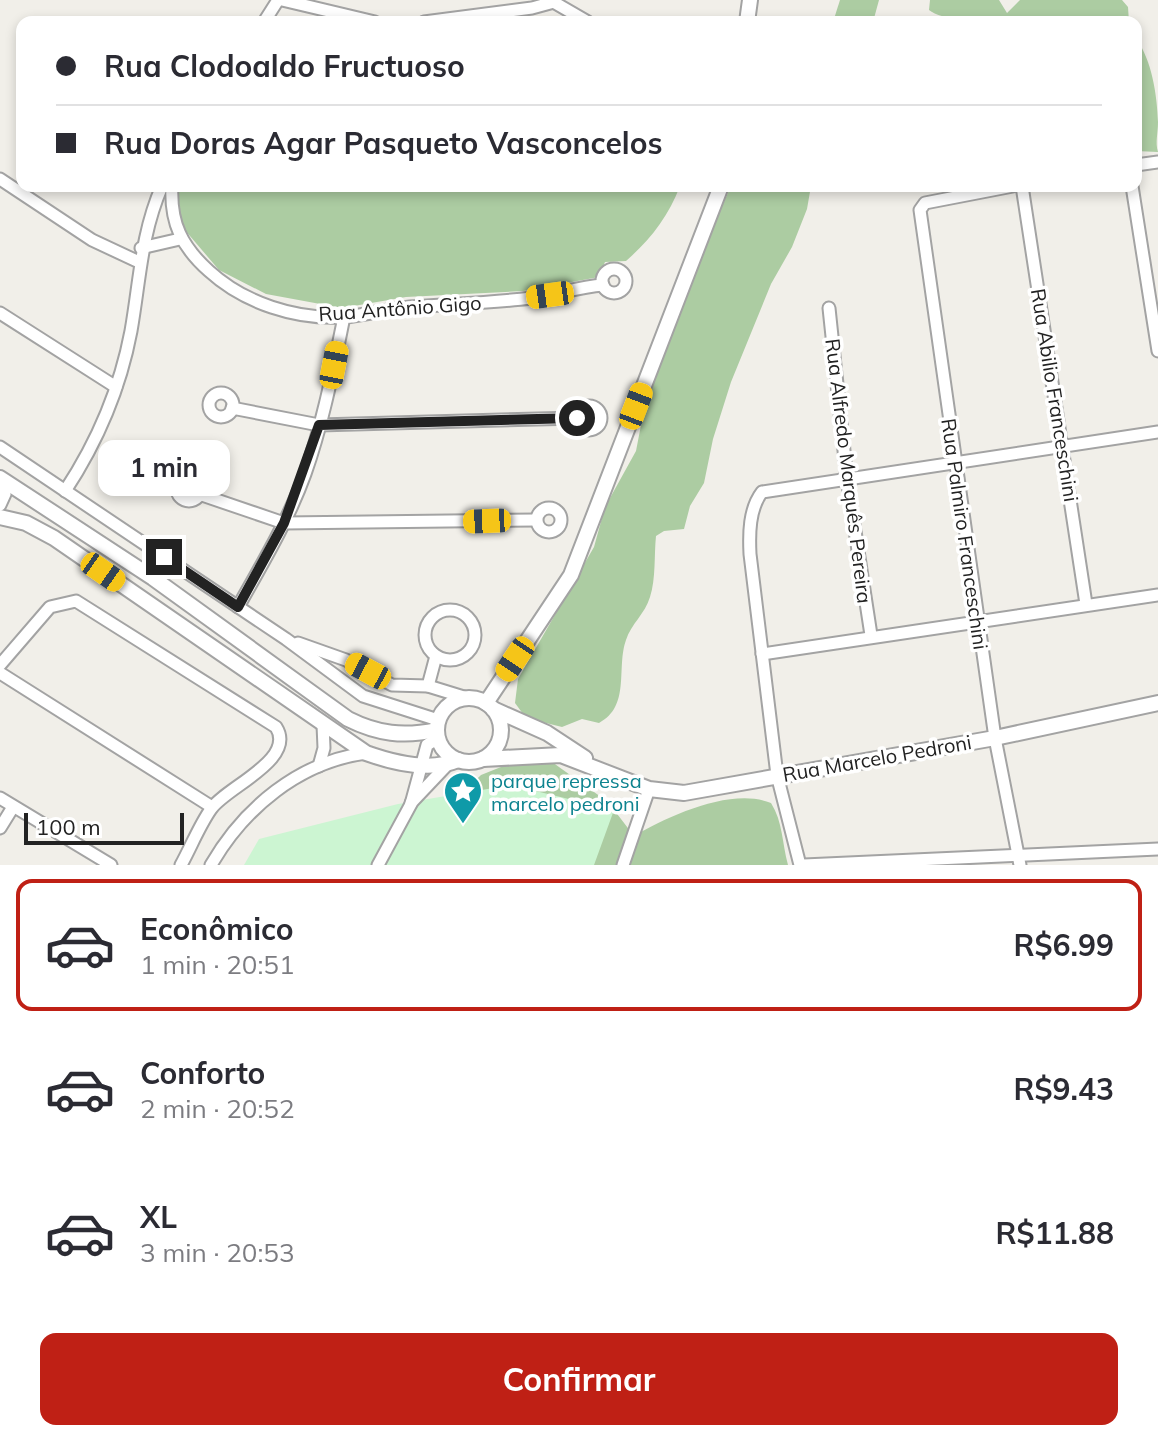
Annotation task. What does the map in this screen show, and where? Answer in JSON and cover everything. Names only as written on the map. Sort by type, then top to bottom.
[{"type":"street","points":[[280,0],[349,16]]},
{"type":"street","points":[[455,16],[552,1],[578,16]]},
{"type":"street","points":[[20,192],[92,240],[139,262]]},
{"type":"street","points":[[65,491],[87,459],[116,387],[131,329],[141,248],[160,192]]},
{"type":"street","points":[[141,248],[180,239],[172,217],[172,192]]},
{"type":"street","points":[[490,706],[571,575],[719,192]]},
{"type":"street","name":"Rua Palmiro Franceschini","points":[[982,192],[925,203],[920,210],[995,738],[1019,859]]},
{"type":"street","name":"Rua Abilio Franceschini","points":[[1023,192],[1086,604]]},
{"type":"street","points":[[1133,192],[1158,351]]},
{"type":"street","name":"Rua Antônio Gigo","points":[[180,239],[218,279],[249,299],[309,315],[344,317],[411,307],[529,298],[603,285]]},
{"type":"street","name":"Rua Alfredo Marquês Pereira","points":[[829,308],[847,479],[871,635]]},
{"type":"street","points":[[0,313],[116,387]]},
{"type":"street","points":[[238,607],[284,523],[319,425],[344,317]]},
{"type":"street","points":[[232,408],[319,425],[577,418]]},
{"type":"street","points":[[1158,432],[771,488],[762,492],[756,504],[749,534],[777,775],[802,865],[1019,859],[1158,849]]},
{"type":"street","points":[[0,447],[286,639],[354,690],[437,729],[442,748],[452,762]]},
{"type":"street","points":[[0,505],[5,494],[1,479]]},
{"type":"street","points":[[1,479],[153,578],[348,719],[371,730],[398,735],[437,729]]},
{"type":"street","points":[[199,494],[284,523],[536,520]]},
{"type":"street","points":[[0,517],[26,523],[54,538],[366,753],[420,765],[483,759],[500,736],[498,717],[490,706],[428,686],[392,685],[346,660],[286,639]]},
{"type":"street","points":[[762,654],[978,619],[1158,595]]},
{"type":"street","points":[[0,665],[50,607],[76,601],[276,727],[280,740],[275,756],[212,807],[181,865]]},
{"type":"street","points":[[445,611],[467,617],[474,631],[468,652],[453,660],[436,656],[426,642],[425,634],[432,618],[445,611]]},
{"type":"street","points":[[428,686],[436,656]]},
{"type":"street","points":[[0,673],[212,807]]},
{"type":"street","points":[[385,703],[392,685]]},
{"type":"street","points":[[378,865],[411,804],[427,745],[449,704],[467,698]]},
{"type":"street","name":"Rua Marcelo Pedroni","points":[[483,759],[561,755],[649,789],[684,793],[995,738],[1158,703]]},
{"type":"street","name":"Rua Marcelo Pedroni","points":[[490,706],[547,733],[598,767]]},
{"type":"street","points":[[319,766],[324,748],[323,725]]},
{"type":"street","points":[[211,865],[233,829],[251,809],[319,766],[337,758],[366,753]]},
{"type":"street","points":[[411,804],[452,762]]},
{"type":"street","points":[[623,865],[649,789]]},
{"type":"street","points":[[0,798],[111,865]]},
{"type":"street","points":[[0,828],[13,807]]},
{"type":"green space","points":[[840,0],[879,0],[875,16],[835,16]]},
{"type":"green space","points":[[930,0],[999,0],[1007,13],[1020,0],[1122,0],[1128,7],[1129,16],[941,16],[929,10]]},
{"type":"green space","points":[[1142,49],[1155,89],[1158,152],[1142,151]]},
{"type":"green space","points":[[178,192],[677,192],[664,218],[643,244],[626,261],[605,262],[599,277],[523,291],[406,297],[342,308],[266,294],[219,270],[184,229],[175,203]]},
{"type":"green space","points":[[728,192],[810,192],[807,209],[792,247],[771,284],[731,382],[713,439],[704,483],[690,506],[684,529],[664,531],[656,536],[652,590],[648,603],[626,640],[621,686],[615,707],[599,723],[582,719],[562,727],[526,718],[515,703],[518,679],[594,547],[605,507],[636,451],[647,394],[684,292]]},
{"type":"green space","points":[[552,762],[608,802],[634,836],[682,813],[719,801],[755,799],[771,803],[780,825],[788,865],[389,865],[481,775],[501,767]]},
{"type":"green space","name":"parque repressa marcelo pedroni","points":[[511,785],[614,810],[594,865],[244,865],[259,839],[398,804]]},
{"type":"place","name":"parque repressa marcelo pedroni","points":[[463,825]]},
{"type":"route","points":[[164,557],[238,607],[284,523],[304,475],[319,425],[577,418]]}]
